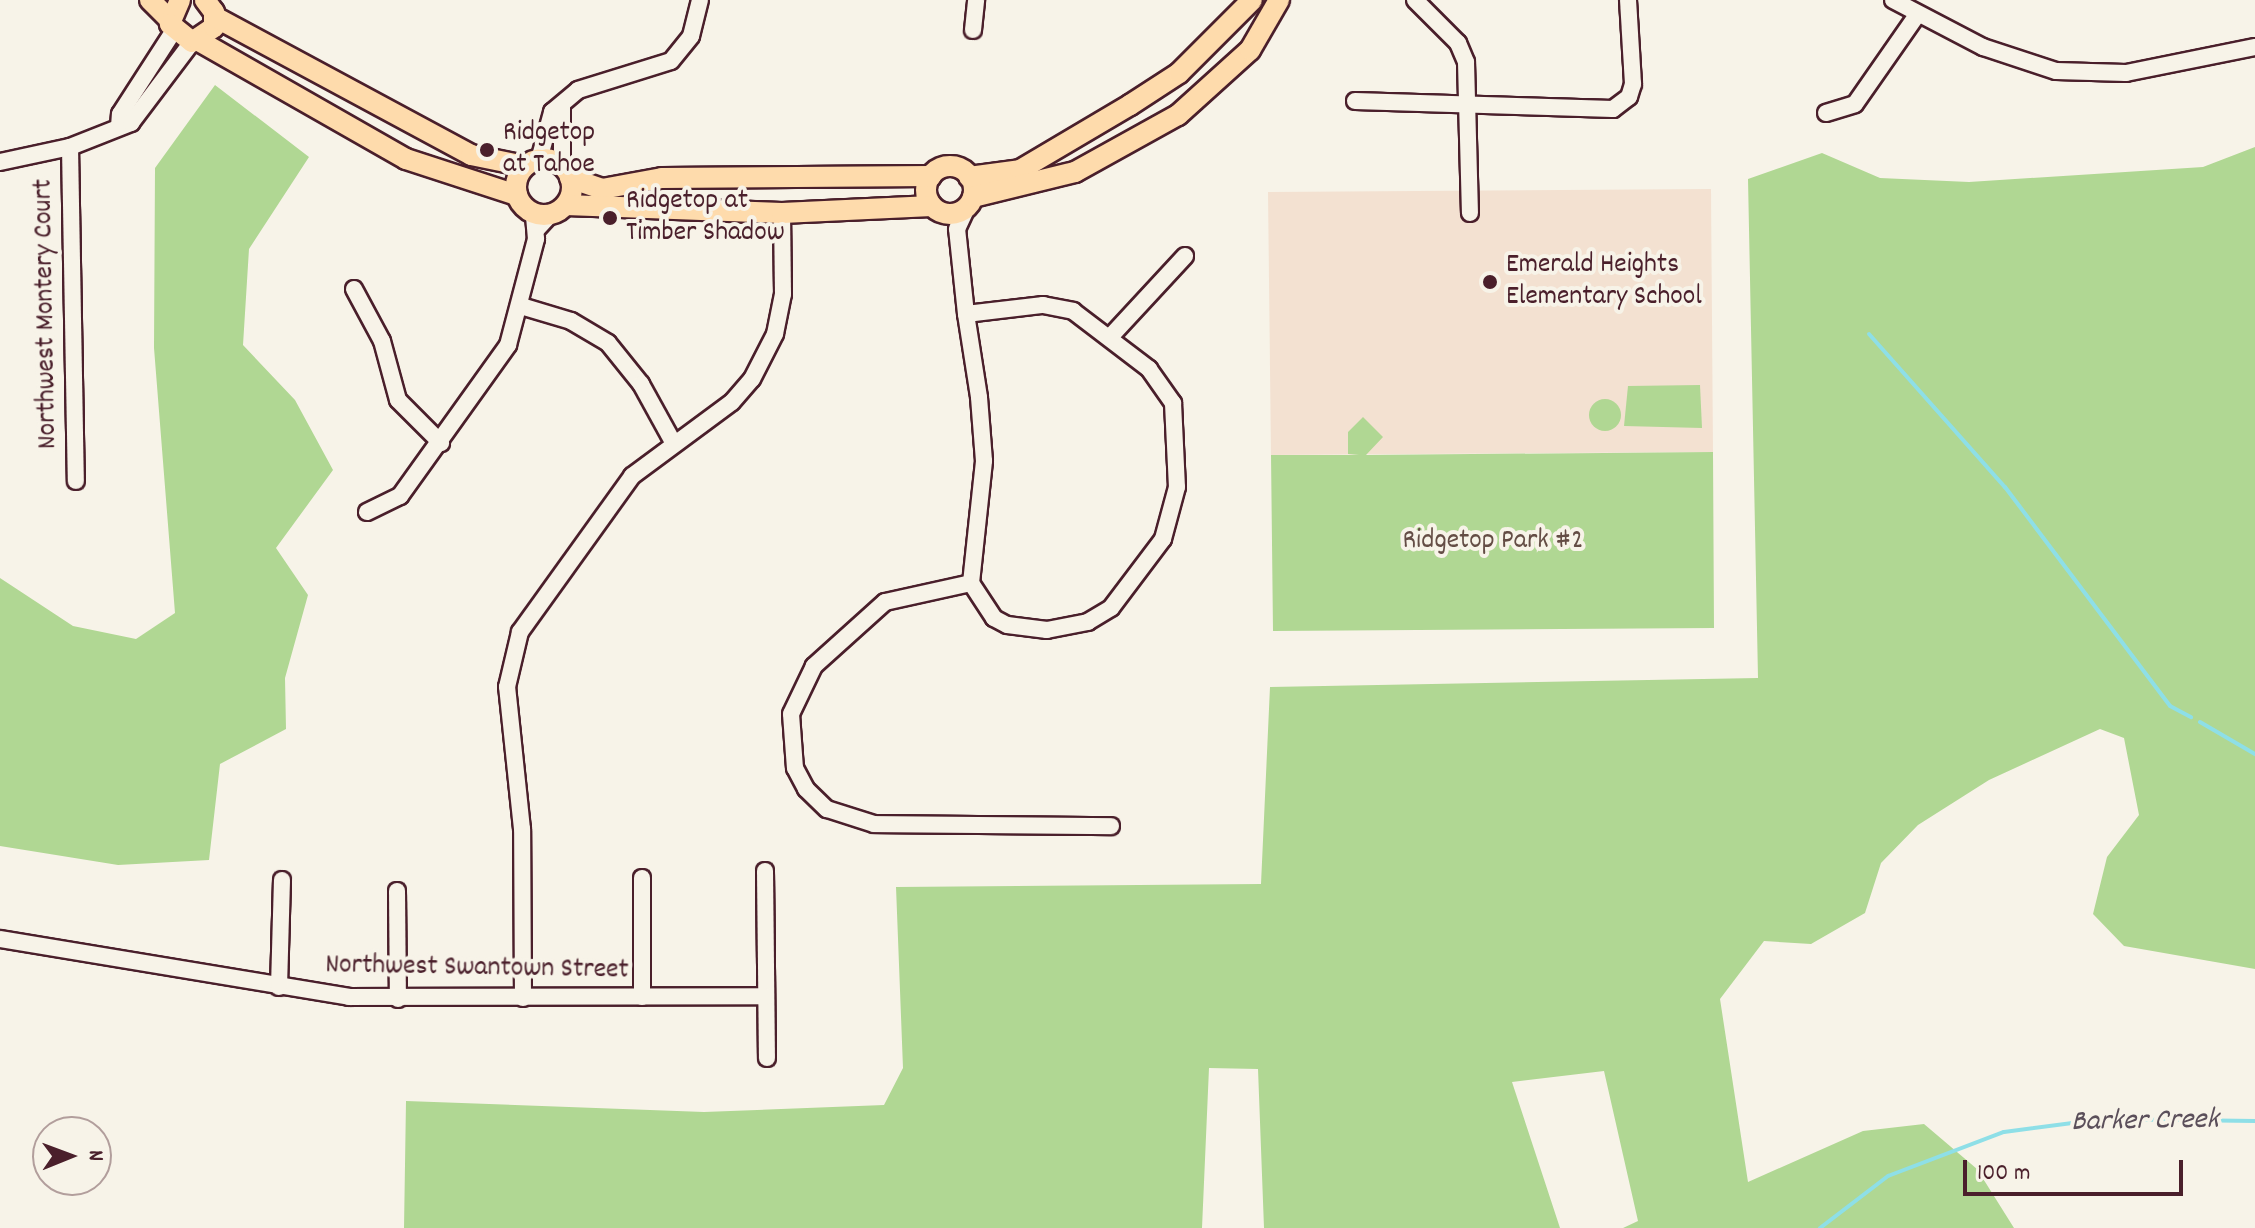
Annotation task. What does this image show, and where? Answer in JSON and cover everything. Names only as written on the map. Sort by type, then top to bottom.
[{"type":"main road","points":[[150,0],[183,34],[406,159],[517,195],[547,216],[782,213],[945,216],[970,194],[1020,170],[1179,73],[1252,0]]},
{"type":"main road","points":[[180,0],[183,34]]},
{"type":"main road","points":[[970,194],[1032,187],[1075,172],[1178,115],[1250,50],[1279,0]]},
{"type":"main road","points":[[183,34],[210,33],[208,4]]},
{"type":"main road","points":[[208,4],[471,155],[532,163],[566,172],[602,189],[662,178],[931,176],[952,166],[970,194]]},
{"type":"main road","points":[[517,195],[532,163]]},
{"type":"main road","points":[[547,216],[566,172]]},
{"type":"main road","points":[[931,176],[926,191],[945,216]]},
{"type":"street","points":[[532,163],[552,112],[578,90],[671,61],[691,36],[700,0]]},
{"type":"street","points":[[973,30],[976,0]]},
{"type":"street","points":[[1355,101],[1469,108],[1613,109],[1629,97],[1633,84],[1628,0]]},
{"type":"street","points":[[1893,0],[1983,47],[2056,71],[2126,73],[2255,47]]},
{"type":"street","points":[[1423,2],[1466,62],[1470,213]]},
{"type":"street","points":[[1826,113],[1855,104],[1917,15]]},
{"type":"street","points":[[0,162],[70,147],[119,127],[120,114],[183,34]]},
{"type":"street","points":[[562,106],[566,172]]},
{"type":"street","name":"Northwest Montery Court","points":[[70,147],[76,481]]},
{"type":"street","points":[[523,998],[522,829],[508,699],[512,657],[527,617],[632,476],[673,442],[732,402],[766,355],[783,294],[782,213]]},
{"type":"street","points":[[367,512],[400,496],[441,443],[508,345],[547,216]]},
{"type":"street","points":[[945,216],[966,314],[984,461],[971,583],[994,618],[1047,630],[1088,622],[1111,608],[1153,557],[1177,487],[1176,418],[1166,389],[1111,336],[1059,307],[966,314]]},
{"type":"street","points":[[1111,336],[1185,256]]},
{"type":"street","points":[[354,289],[382,341],[398,400],[441,443]]},
{"type":"street","points":[[521,306],[571,321],[608,343],[641,384],[673,442]]},
{"type":"street","points":[[971,583],[885,602],[814,666],[791,714],[792,755],[806,789],[827,809],[874,824],[1111,826]]},
{"type":"street","points":[[765,871],[767,1058]]},
{"type":"street","points":[[642,878],[642,997]]},
{"type":"street","points":[[279,987],[282,880]]},
{"type":"street","points":[[397,891],[398,999]]},
{"type":"street","name":"Northwest Swantown Street","points":[[0,939],[279,987],[398,999],[766,996]]},
{"type":"shaded area","name":"Emerald Heights Elementary School","points":[[1711,189],[1713,452],[1271,455],[1268,192]]},
{"type":"green space","points":[[215,85],[309,157],[249,249],[243,345],[295,400],[333,470],[276,548],[308,595],[285,678],[286,729],[220,764],[209,860],[118,865],[0,846],[0,578],[73,626],[136,639],[175,613],[154,348],[155,168]]},
{"type":"green space","points":[[2255,147],[2255,969],[2124,946],[2093,914],[2107,857],[2139,815],[2124,738],[2100,729],[1989,780],[1918,825],[1881,863],[1865,913],[1811,944],[1764,941],[1720,999],[1748,1182],[1863,1131],[1924,1124],[1977,1169],[2014,1228],[1623,1228],[1638,1221],[1604,1071],[1512,1082],[1560,1228],[1264,1228],[1258,1069],[1209,1068],[1202,1228],[404,1228],[406,1101],[704,1112],[884,1105],[903,1068],[896,887],[1261,884],[1270,687],[1758,678],[1748,179],[1822,153],[1880,178],[1969,182],[2203,167]]},
{"type":"green space","points":[[1700,385],[1702,428],[1624,426],[1628,386]]},
{"type":"green space","points":[[1605,399],[1616,404],[1621,415],[1616,426],[1605,431],[1594,426],[1589,415],[1594,404]]},
{"type":"green space","name":"Ridgetop Park #2","points":[[1363,417],[1383,437],[1366,455],[1713,452],[1714,628],[1273,631],[1271,455],[1359,455],[1348,454],[1348,432]]},
{"type":"waterway","points":[[1869,334],[2005,487],[2170,706],[2191,717]]},
{"type":"waterway","points":[[2200,722],[2255,754]]},
{"type":"waterway","name":"Barker Creek","points":[[1820,1228],[1888,1176],[2004,1132],[2103,1119],[2255,1121]]},
{"type":"place","name":"Ridgetop at Tahoe","points":[[487,150]]},
{"type":"place","name":"Ridgetop at Timber Shadow","points":[[610,218]]},
{"type":"place","name":"Emerald Heights Elementary School","points":[[1490,282]]}]
